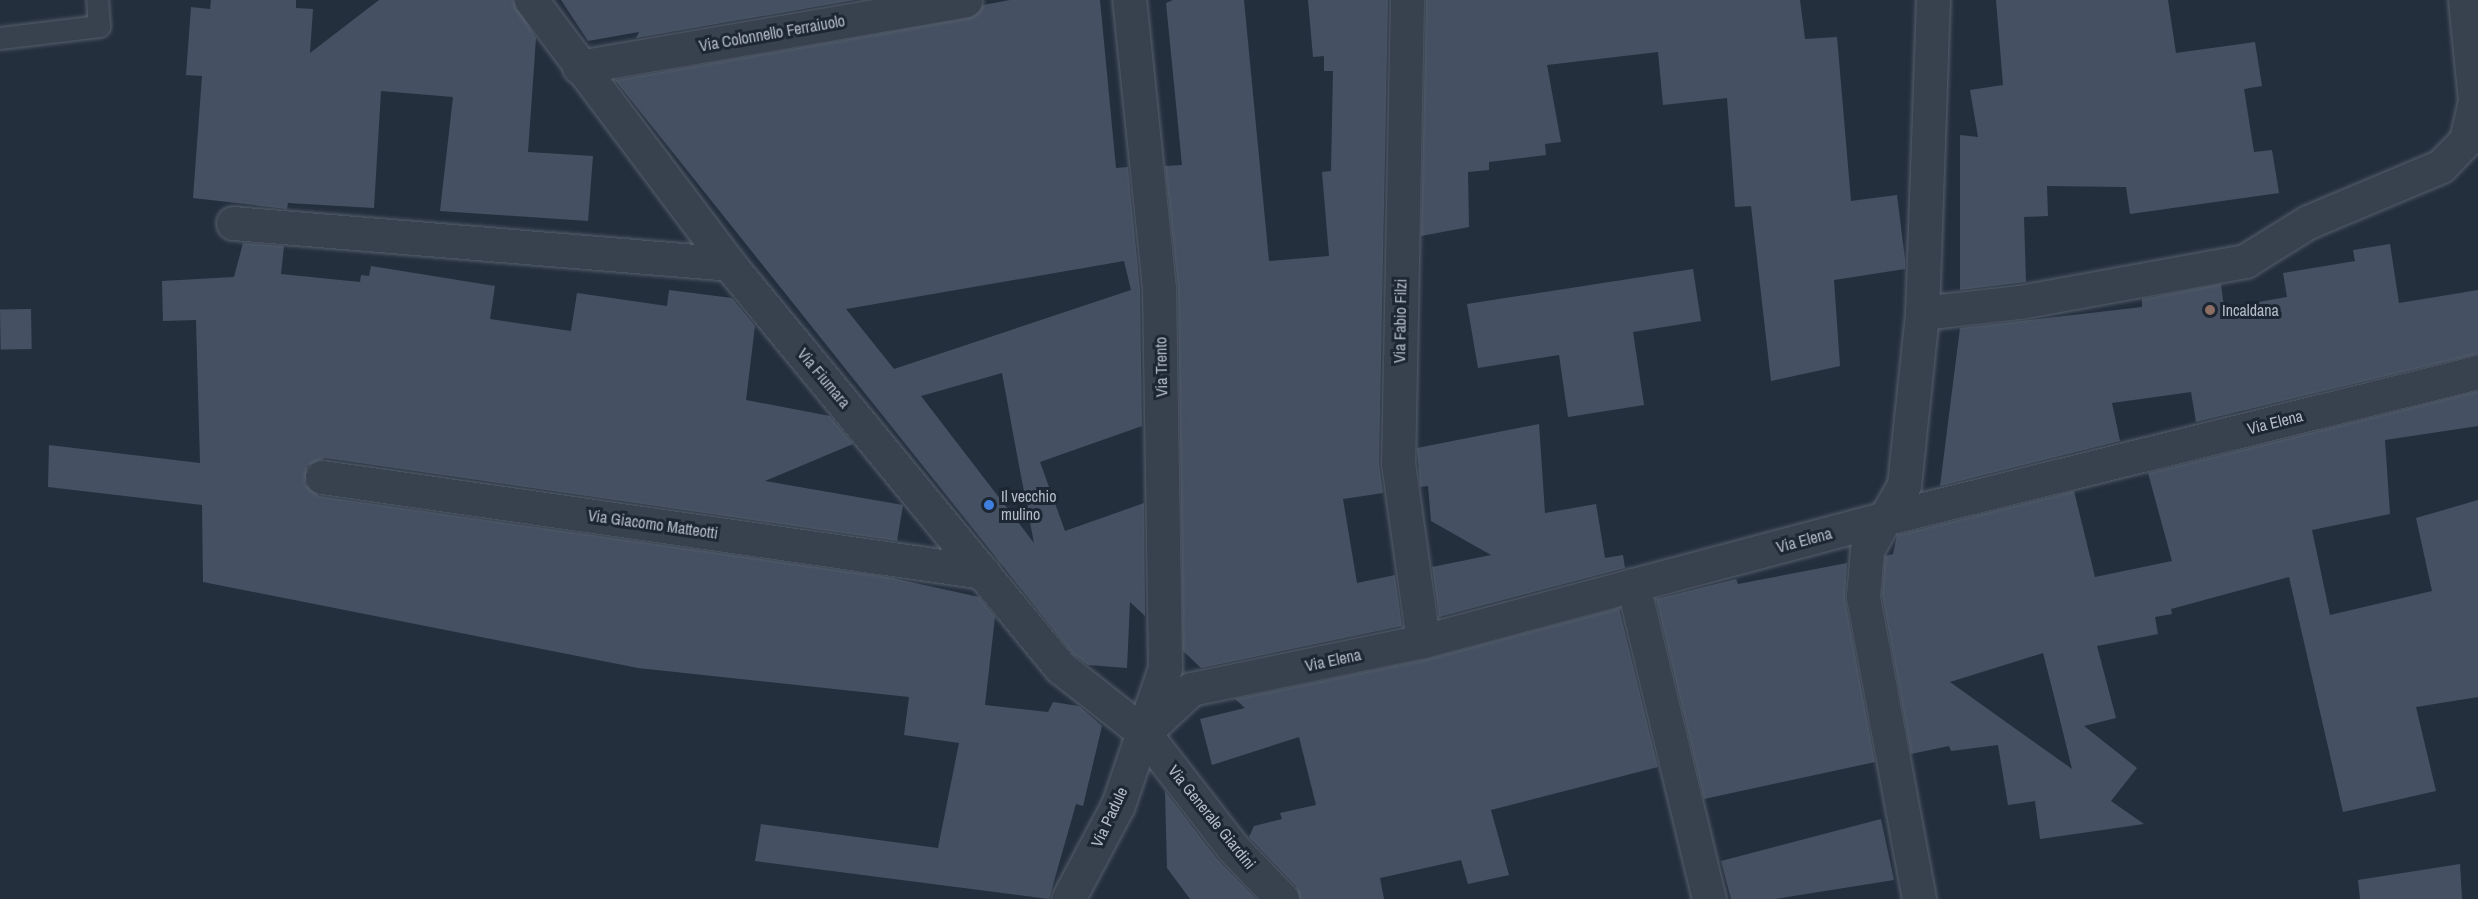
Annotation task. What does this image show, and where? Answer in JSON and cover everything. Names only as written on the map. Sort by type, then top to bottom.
[{"type":"street","name":"Via Fiumara","points":[[531,0],[579,67],[729,264],[1060,667],[1144,733]]},
{"type":"street","name":"Via Colonnello Ferraiuolo","points":[[579,67],[965,0]]},
{"type":"street","name":"Via Trento","points":[[1129,0],[1159,288],[1165,668],[1144,733]]},
{"type":"street","name":"Via Fabio Filzi","points":[[1407,0],[1398,463],[1423,641]]},
{"type":"street","points":[[1919,899],[1863,596],[1866,550],[1904,485],[1922,312],[1933,0]]},
{"type":"street","points":[[1922,312],[2020,302],[2245,261],[2308,222],[2441,166],[2466,140],[2475,101],[2465,0]]},
{"type":"street","points":[[233,223],[729,264]]},
{"type":"street","name":"Via Elena","points":[[1144,733],[1191,689],[1423,641],[1883,519],[2478,372]]},
{"type":"street","name":"Via Giacomo Matteotti","points":[[322,477],[983,572]]},
{"type":"street","points":[[1633,585],[1709,899]]},
{"type":"street","name":"Via Padule","points":[[1068,899],[1118,805],[1144,733]]},
{"type":"street","name":"Via Generale Giardini","points":[[1144,733],[1232,847],[1282,899]]},
{"type":"lane","points":[[0,38],[99,26],[97,0]]},
{"type":"building","points":[[211,0],[296,0],[296,8],[313,9],[310,53],[379,0],[513,0],[536,38],[528,152],[593,156],[588,221],[440,211],[453,97],[381,91],[374,208],[288,203],[287,209],[193,198],[202,76],[186,75],[191,7],[210,9]]},
{"type":"building","points":[[561,0],[855,0],[636,38],[639,32],[588,41]]},
{"type":"building","points":[[1010,0],[1100,0],[1116,168],[1128,167],[1140,289],[1142,426],[1040,462],[1065,531],[1144,503],[1145,616],[1130,602],[1127,668],[1088,665],[1073,654],[615,80],[968,18],[983,5]],"holes":[[[1124,261],[1131,290],[894,369],[846,309]],[[1002,373],[1017,455],[1034,543],[921,396]]]},
{"type":"building","points":[[1173,0],[1244,0],[1269,261],[1329,256],[1322,172],[1331,171],[1333,71],[1324,71],[1324,56],[1313,57],[1308,0],[1388,0],[1379,463],[1383,493],[1343,499],[1357,583],[1395,575],[1402,626],[1201,668],[1183,651],[1178,288],[1165,166],[1182,165],[1166,3]]},
{"type":"building","points":[[1426,0],[1800,0],[1805,39],[1837,37],[1851,201],[1897,195],[1905,259],[1905,269],[1834,280],[1840,366],[1771,381],[1751,206],[1735,207],[1727,98],[1663,105],[1658,52],[1547,65],[1561,142],[1545,144],[1546,155],[1489,162],[1489,170],[1468,172],[1469,227],[1421,236]]},
{"type":"building","points":[[1996,0],[2168,0],[2176,53],[2255,42],[2262,86],[2244,89],[2254,152],[2272,150],[2279,193],[2130,214],[2126,187],[2047,186],[2048,216],[2024,217],[2026,282],[1960,290],[1960,135],[1978,137],[1970,90],[2003,85]]},
{"type":"building","points":[[243,243],[284,246],[281,274],[360,282],[361,275],[369,276],[371,266],[495,286],[490,319],[571,331],[577,293],[667,306],[669,290],[732,298],[755,326],[746,400],[830,416],[853,444],[765,481],[903,505],[897,541],[325,458],[307,466],[305,484],[319,496],[888,577],[979,597],[995,617],[985,705],[1048,712],[1053,702],[1079,706],[1102,726],[1083,806],[1076,804],[1049,899],[755,861],[761,824],[938,848],[959,743],[904,735],[909,697],[638,668],[203,582],[202,505],[48,487],[49,445],[200,463],[196,320],[163,321],[162,281],[234,277]]},
{"type":"building","points":[[2390,244],[2399,303],[2478,290],[2478,354],[2196,422],[2191,392],[2112,403],[2120,441],[1940,486],[1960,328],[2142,307],[2142,299],[2221,284],[2224,308],[2287,297],[2283,273],[2355,261],[2353,250]]},
{"type":"building","points":[[1693,269],[1701,321],[1633,332],[1644,405],[1568,417],[1559,355],[1478,368],[1467,304]]},
{"type":"building","points":[[31,309],[32,349],[1,350],[0,310]]},
{"type":"building","points":[[2478,391],[2478,426],[2385,440],[2390,514],[2312,530],[2330,615],[2432,591],[2416,518],[2478,500],[2478,697],[2416,707],[2436,791],[2343,812],[2289,577],[2171,609],[2172,614],[2155,617],[2158,634],[2097,646],[2116,718],[2084,726],[2137,768],[2111,801],[2144,824],[2040,839],[2035,801],[2008,805],[1998,745],[1951,751],[1949,746],[1911,754],[1882,595],[1885,556],[1893,554],[1897,535],[2074,491],[2095,577],[2172,561],[2148,473]],"holes":[[[2043,653],[2072,769],[1950,682]]]},
{"type":"building","points":[[1539,424],[1545,513],[1596,504],[1605,558],[1623,555],[1625,568],[1439,617],[1432,567],[1491,555],[1431,521],[1428,486],[1420,487],[1417,448]]},
{"type":"building","points":[[1847,563],[1845,599],[1875,762],[1704,799],[1656,599],[1736,579],[1738,584]]},
{"type":"building","points":[[1619,608],[1658,767],[1491,810],[1509,875],[1468,884],[1461,860],[1380,878],[1384,899],[1300,899],[1296,886],[1249,837],[1254,826],[1282,819],[1280,813],[1316,805],[1299,737],[1212,765],[1200,719],[1245,708],[1235,699],[1427,659]]},
{"type":"building","points":[[1165,791],[1217,859],[1256,899],[1190,899],[1167,868]]},
{"type":"building","points":[[1881,819],[1894,880],[1775,899],[1731,899],[1721,861]]},
{"type":"building","points":[[2460,864],[2462,899],[2360,899],[2358,880]]},
{"type":"place","name":"Incaldana","points":[[2210,310]]},
{"type":"place","name":"Il vecchio mulino","points":[[989,505]]}]
